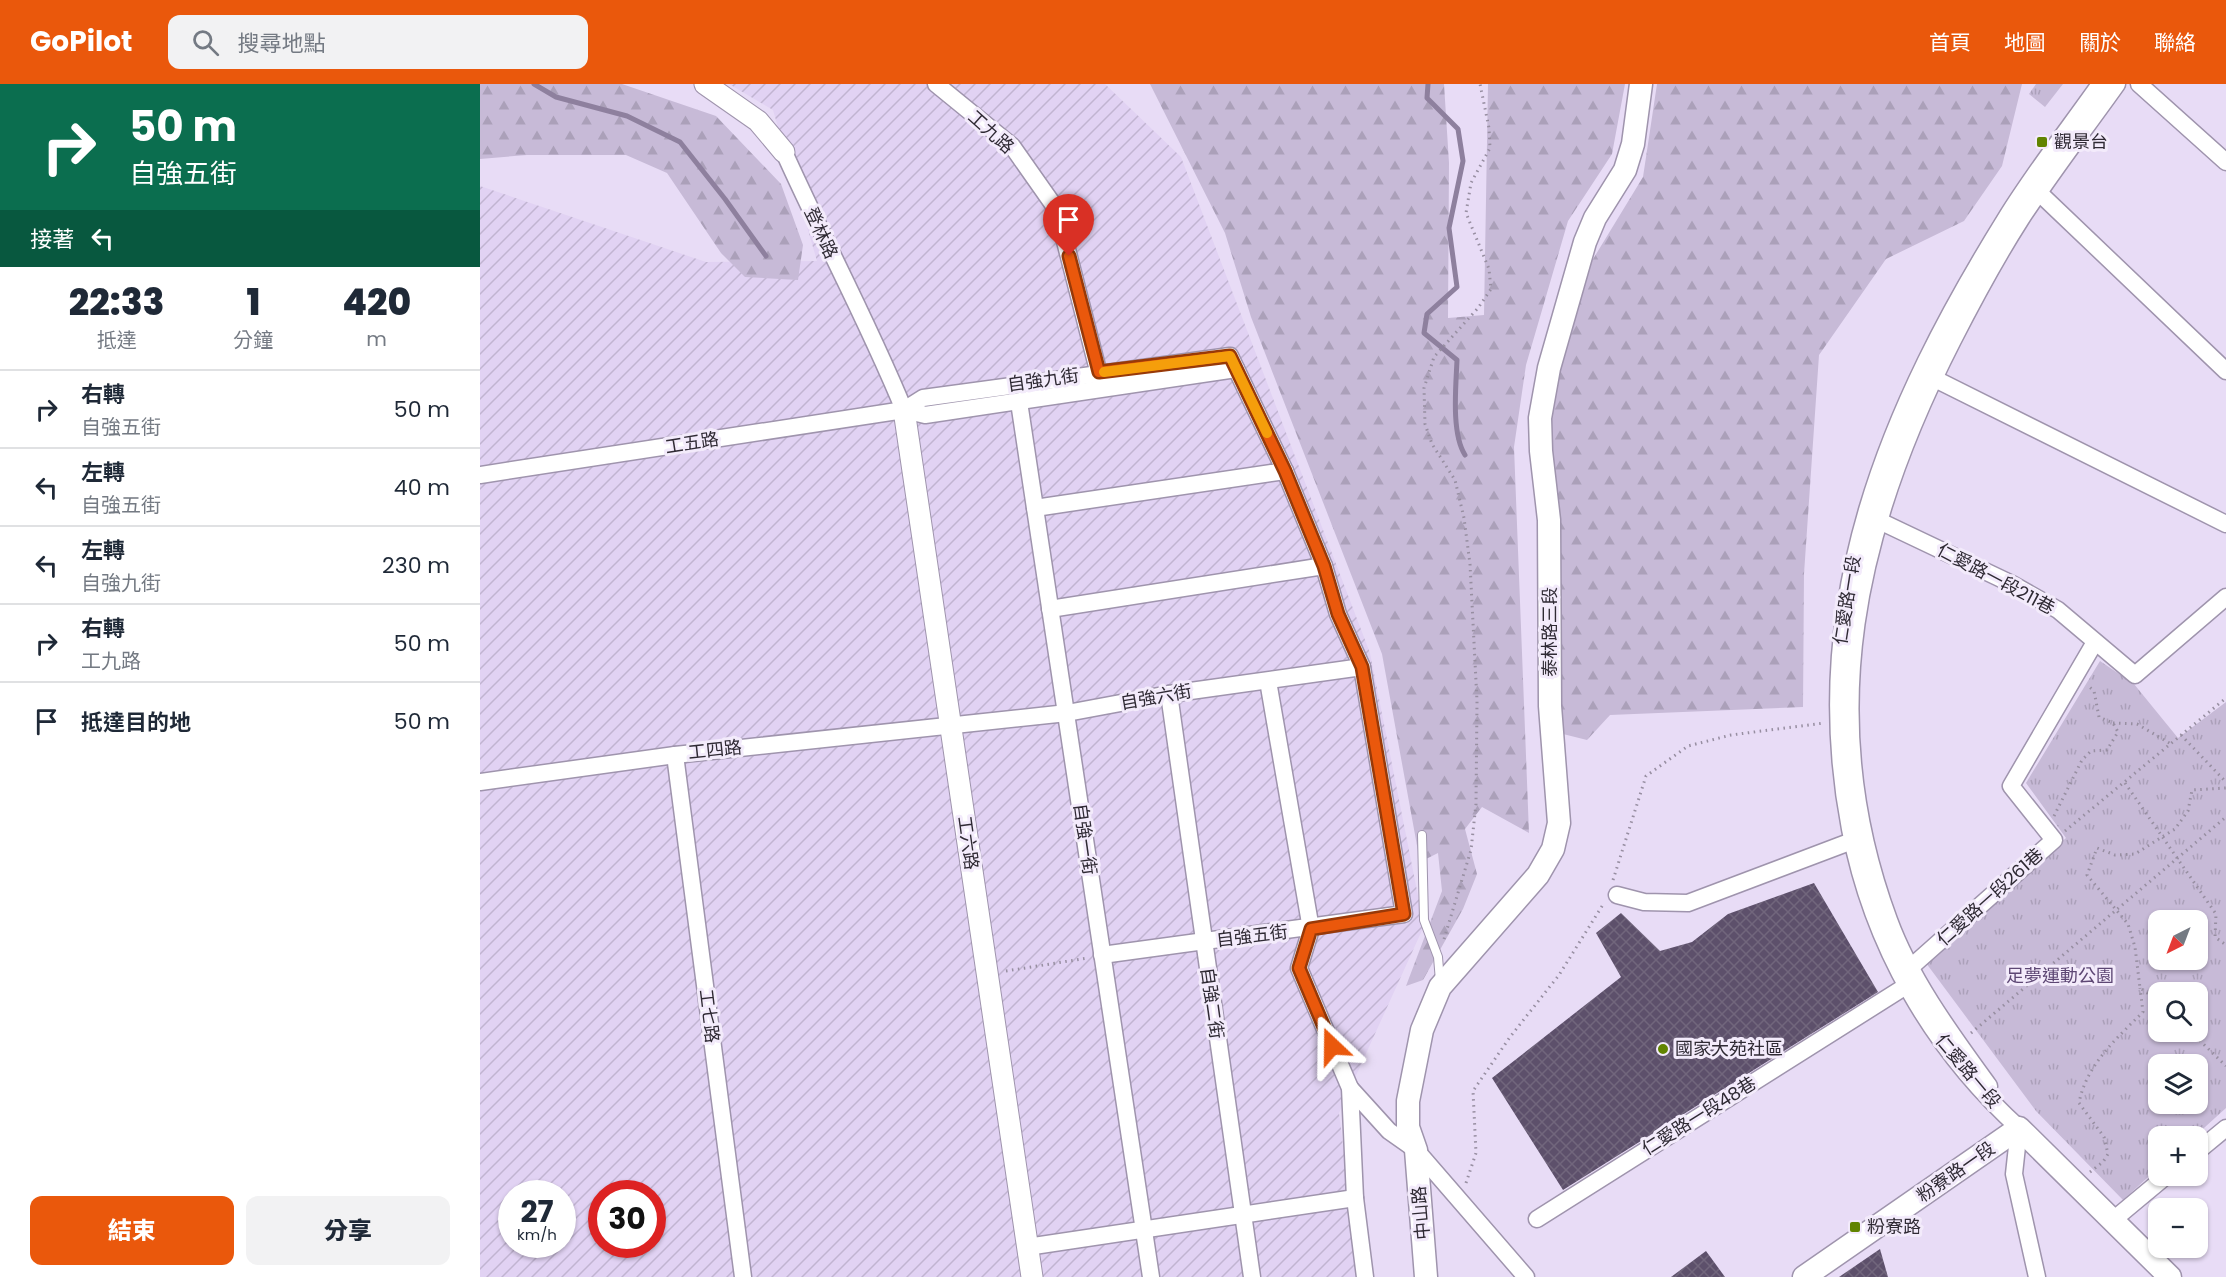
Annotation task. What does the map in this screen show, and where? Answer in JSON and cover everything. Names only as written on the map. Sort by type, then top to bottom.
[{"type":"main road","name":"泰林路三段","points":[[1416,1149],[1408,1127],[1408,1101],[1422,1030],[1440,987],[1538,874],[1553,849],[1559,823],[1550,706],[1549,520],[1541,451],[1540,418],[1549,368],[1586,242],[1595,219],[1625,170],[1631,153],[1641,84]]},
{"type":"main road","name":"仁愛路一段","points":[[2019,1128],[2170,1277]]},
{"type":"main road","name":"粉寮路一段","points":[[1804,1277],[2019,1128]]},
{"type":"main road","name":"中山路","points":[[1416,1149],[1426,1277]]},
{"type":"street","name":"登林路","points":[[705,84],[758,121],[784,152],[825,244],[881,353],[904,410]]},
{"type":"street","name":"工九路","points":[[936,84],[1012,146],[1057,210],[1103,390]]},
{"type":"street","name":"仁愛路一段","points":[[2019,1128],[1982,1095],[1947,1051],[1906,986],[1881,939],[1863,886],[1844,801],[1837,672],[1842,617],[1852,563],[1962,292],[2034,188],[2100,84]]},
{"type":"street","name":"仁愛路一段","points":[[2034,188],[2117,84]]},
{"type":"street","points":[[2139,84],[2226,162]]},
{"type":"street","points":[[2034,188],[2226,371]]},
{"type":"street","name":"自強九街","points":[[1230,356],[1236,369],[925,415],[904,410],[923,398],[1099,372],[1230,356]]},
{"type":"street","name":"自強五街","points":[[1102,955],[1311,929],[1404,914],[1362,667],[1338,614],[1324,566],[1285,471],[1236,369]]},
{"type":"street","points":[[1927,375],[2226,525]]},
{"type":"street","name":"自強一街","points":[[1019,402],[1151,1277]]},
{"type":"street","name":"工五路","points":[[480,475],[904,410]]},
{"type":"street","name":"工六路","points":[[904,410],[1032,1277]]},
{"type":"street","points":[[1035,508],[1285,471]]},
{"type":"street","name":"仁愛路一段","points":[[1871,517],[1866,563],[1853,638],[1852,742],[1860,804],[1871,861],[1890,921],[1911,967],[1958,1044],[2019,1128]]},
{"type":"street","name":"仁愛路一段211巷","points":[[1871,517],[2012,584],[2058,610],[2135,675],[2226,597]]},
{"type":"street","points":[[1050,609],[1324,566]]},
{"type":"street","name":"仁愛路一段261巷","points":[[1911,967],[2050,836],[2011,786],[2095,642]]},
{"type":"street","name":"自強六街","points":[[951,724],[1067,713],[1169,694],[1362,667]]},
{"type":"street","points":[[1268,681],[1311,929],[1299,968],[1350,1088],[1389,1131],[1416,1149],[1526,1277]]},
{"type":"street","name":"自強二街","points":[[1169,694],[1252,1277]]},
{"type":"street","name":"工四路","points":[[480,782],[675,755],[951,724]]},
{"type":"street","name":"工七路","points":[[675,755],[743,1277]]},
{"type":"street","points":[[1610,894],[1644,902],[1688,903],[1852,841]]},
{"type":"street","points":[[1906,986],[1911,967]]},
{"type":"street","name":"仁愛路一段48巷","points":[[1537,1219],[1906,986]]},
{"type":"street","points":[[1350,1088],[1355,1198],[1365,1277]]},
{"type":"street","points":[[2019,1128],[2014,1174],[2037,1277]]},
{"type":"street","points":[[2208,1143],[2226,1128]]},
{"type":"street","points":[[2112,1221],[2154,1186]]},
{"type":"street","points":[[1027,1247],[1355,1198]]},
{"type":"lane","points":[[1422,835],[1424,920],[1438,957],[1440,987]]},
{"type":"path","points":[[1438,957],[1471,850],[1477,753],[1470,564],[1464,518],[1455,480],[1432,444],[1425,424],[1424,388],[1434,357],[1478,308],[1491,289],[1489,269],[1466,213],[1471,183],[1490,148],[1490,128],[1480,84]]},
{"type":"path","points":[[2076,675],[2094,691],[2099,717],[2113,723],[2137,724],[2171,744]]},
{"type":"path","points":[[2050,836],[2125,782],[2226,698]]},
{"type":"path","points":[[1460,1202],[1476,1153],[1473,1091],[1510,1037],[1559,975],[1610,894],[1646,776],[1688,746],[1731,735],[1838,721]]},
{"type":"path","points":[[2050,836],[2082,760],[2091,751],[2107,750],[2118,732],[2113,723]]},
{"type":"path","points":[[2181,735],[2226,782]]},
{"type":"path","points":[[2125,782],[2216,914],[2215,938],[2226,945]]},
{"type":"path","points":[[2075,1184],[2103,1162],[2108,1154],[2104,1137],[2079,1103],[2082,1088],[2107,1049],[2143,1012],[2135,947],[2128,924],[2087,875],[2097,848],[2115,855],[2135,854],[2175,829],[2188,811],[2192,790],[2226,789]]},
{"type":"path","points":[[1958,1044],[2226,817]]},
{"type":"path","points":[[987,975],[1102,955]]},
{"type":"path","points":[[2140,988],[2148,993]]},
{"type":"path","points":[[2201,1042],[2226,1066]]},
{"type":"shaded area","points":[[729,84],[1105,84],[1181,157],[1370,653],[1424,926],[1339,1113],[1359,1277],[480,1277],[480,186],[706,262],[817,261],[773,110]]},
{"type":"green space","points":[[480,84],[622,84],[716,116],[781,184],[803,245],[798,280],[745,277],[721,253],[667,173],[626,155],[527,155],[480,159]]},
{"type":"green space","points":[[1150,84],[1444,84],[1449,163],[1448,318],[1484,315],[1488,84],[1625,84],[1612,154],[1568,221],[1526,365],[1514,447],[1529,833],[1482,807],[1465,829],[1477,874],[1463,909],[1423,980],[1406,986],[1442,891],[1438,853],[1420,862],[1382,654],[1251,317],[1225,233]]},
{"type":"green space","points":[[1657,84],[2022,84],[2002,166],[1964,221],[1886,259],[1819,355],[1804,574],[1803,707],[1610,715],[1587,740],[1559,733],[1559,599],[1553,455],[1547,422],[1587,269],[1643,177]]},
{"type":"green space","points":[[2036,84],[2063,84],[2045,107],[2029,94]]},
{"type":"green space","name":"足夢運動公園","points":[[2100,661],[2134,684],[2178,738],[2226,702],[2226,1108],[2206,1126],[2148,1126],[2148,1177],[2123,1200],[2036,1111],[1926,963],[2066,838],[2026,783]]},
{"type":"building","name":"國家大苑社區","points":[[1814,883],[1878,992],[1563,1190],[1492,1078],[1621,977],[1596,933],[1621,913],[1660,951],[1692,942],[1728,914]]},
{"type":"building","points":[[1880,1249],[1888,1277],[1839,1277]]},
{"type":"building","points":[[1706,1251],[1725,1277],[1671,1277]]},
{"type":"waterway","points":[[534,84],[556,97],[627,116],[680,142],[766,256]]},
{"type":"waterway","points":[[1428,84],[1427,98],[1458,129],[1463,161],[1449,228],[1457,287],[1427,314],[1424,333],[1457,360],[1456,422],[1465,455]]},
{"type":"slow traffic","points":[[1104,372],[1230,356],[1267,433]]},
{"type":"place","name":"觀景台","points":[[2042,142]]},
{"type":"place","name":"國家大苑社區","points":[[1663,1049]]},
{"type":"place","name":"粉寮路","points":[[1855,1227]]},
{"type":"route","points":[[1069,256],[1099,372],[1230,356],[1285,471],[1324,566],[1338,614],[1362,667],[1404,914],[1311,929],[1299,968],[1332,1046]]}]
